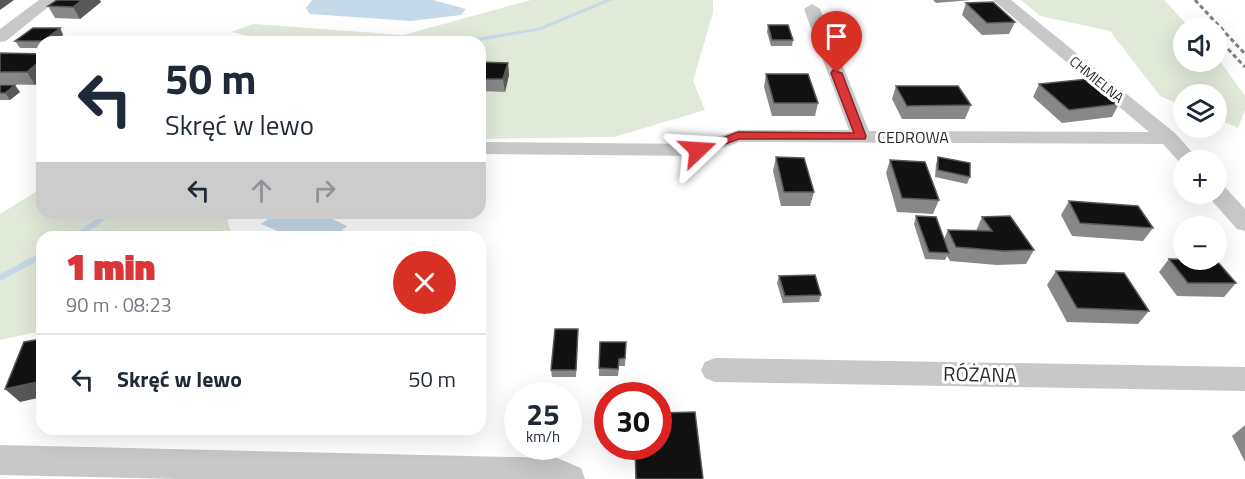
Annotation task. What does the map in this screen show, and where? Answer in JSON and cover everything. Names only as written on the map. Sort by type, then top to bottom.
[{"type":"street","points":[[0,37],[49,0]]},
{"type":"street","name":"CHMIELNA","points":[[1001,0],[1169,138],[1180,150]]},
{"type":"street","points":[[812,9],[861,136]]},
{"type":"street","name":"CEDROWA","points":[[486,148],[698,150],[738,136],[1169,138]]},
{"type":"street","points":[[1227,203],[1245,223]]},
{"type":"street","name":"RÓŻANA","points":[[715,370],[1245,379]]},
{"type":"street","points":[[0,460],[563,476]]},
{"type":"green space","points":[[531,0],[713,0],[713,13],[693,81],[705,110],[614,137],[486,139],[486,36],[249,36],[231,32],[253,24],[403,35]]},
{"type":"green space","points":[[1021,0],[1164,0],[1181,18],[1173,18],[1173,72],[1227,71],[1245,96],[1245,110],[1238,128],[1227,123],[1227,84],[1173,84],[1173,102],[1160,96],[1110,31],[1040,16]]},
{"type":"green space","points":[[36,192],[36,219],[228,219],[230,231],[36,231],[36,332],[0,340],[0,214]]},
{"type":"water","points":[[312,0],[433,0],[466,9],[461,15],[410,21],[310,14],[306,8]]},
{"type":"water","points":[[268,219],[332,219],[347,226],[342,231],[278,231],[261,224]]},
{"type":"building","points":[[57,0],[82,0],[73,7],[48,6]]},
{"type":"building","points":[[993,2],[1015,22],[987,23],[966,3]]},
{"type":"building","points":[[768,25],[788,25],[793,40],[772,40]]},
{"type":"building","points":[[33,28],[60,28],[50,36],[36,36],[36,41],[15,41]]},
{"type":"building","points":[[0,53],[36,54],[36,64],[27,72],[0,72]]},
{"type":"building","points":[[486,62],[508,63],[503,79],[486,79]]},
{"type":"building","points":[[766,74],[808,74],[818,103],[774,103]]},
{"type":"building","points":[[1088,79],[1119,104],[1069,110],[1039,84]]},
{"type":"building","points":[[0,85],[15,85],[5,93],[0,93]]},
{"type":"building","points":[[896,86],[958,86],[971,105],[907,106]]},
{"type":"building","points":[[776,157],[804,158],[814,192],[784,192]]},
{"type":"building","points":[[938,157],[970,163],[970,177],[938,170]]},
{"type":"building","points":[[890,160],[925,162],[939,200],[902,198]]},
{"type":"building","points":[[1069,201],[1138,206],[1153,228],[1080,223]]},
{"type":"building","points":[[916,216],[936,217],[949,253],[929,252]]},
{"type":"building","points":[[1010,216],[1034,250],[1004,251],[956,247],[948,230],[992,231],[982,217]]},
{"type":"building","points":[[1178,270],[1225,270],[1236,283],[1188,283]]},
{"type":"building","points":[[1056,271],[1124,273],[1149,311],[1077,308]]},
{"type":"building","points":[[815,275],[821,295],[785,296],[779,276]]},
{"type":"building","points":[[555,329],[578,329],[576,370],[551,370]]},
{"type":"building","points":[[36,340],[36,382],[5,389],[24,342]]},
{"type":"building","points":[[600,342],[626,342],[625,358],[619,359],[618,369],[599,368]]},
{"type":"building","points":[[695,412],[703,479],[636,479],[635,460],[672,460],[672,413]]},
{"type":"waterway","points":[[486,38],[539,29],[610,0]]},
{"type":"waterway","points":[[83,231],[102,219]]},
{"type":"waterway","points":[[0,278],[36,258]]},
{"type":"railway","points":[[1195,0],[1245,54]]},
{"type":"railway","points":[[1228,49],[1245,67]]},
{"type":"route","points":[[698,150],[738,136],[861,136],[837,73]]}]
